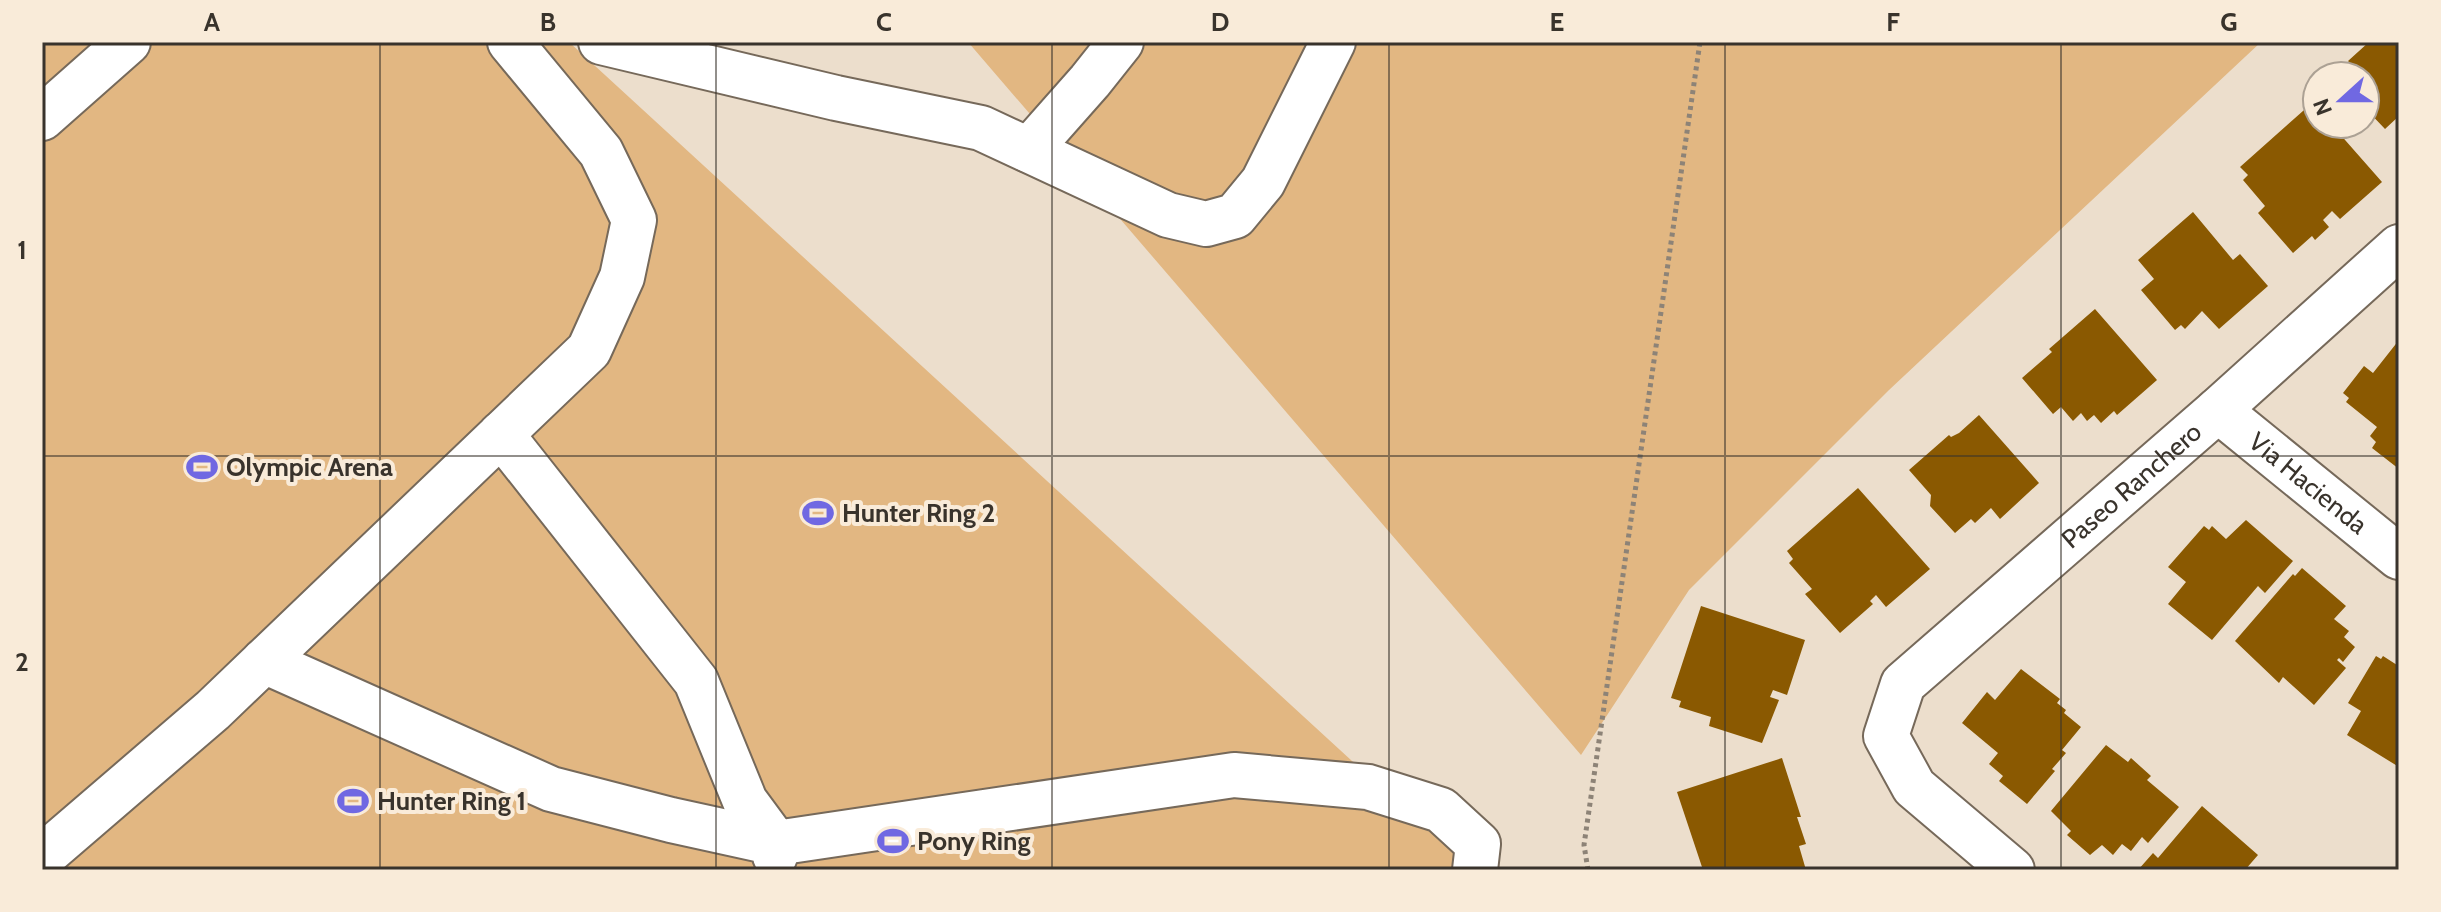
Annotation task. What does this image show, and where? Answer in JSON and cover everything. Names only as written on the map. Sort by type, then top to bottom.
[{"type":"street","points":[[42,118],[128,42]]},
{"type":"street","points":[[42,857],[213,710],[589,350],[622,277],[634,220],[601,152],[510,42]]},
{"type":"street","points":[[601,42],[836,98],[981,128],[1168,215],[1206,224],[1235,216],[1263,182],[1333,42]]},
{"type":"street","points":[[1029,150],[1121,42]]},
{"type":"street","name":"Paseo Ranchero","points":[[2012,870],[1914,787],[1886,736],[1903,684],[2218,410],[2399,247]]},
{"type":"street","name":"Via Hacienda","points":[[2218,410],[2399,557]]},
{"type":"street","points":[[501,434],[696,681],[745,801],[775,857]]},
{"type":"street","points":[[264,661],[551,789],[671,820],[775,857],[1234,775],[1368,787],[1441,810],[1478,844],[1475,870]]},
{"type":"path","points":[[1588,870],[1584,845],[1700,42]]},
{"type":"shaded area","points":[[42,42],[569,42],[1352,761],[1491,870],[42,870]]},
{"type":"shaded area","points":[[968,42],[2261,42],[1889,390],[1689,590],[1581,755]]},
{"type":"building","points":[[2369,42],[2399,42],[2399,116],[2385,129],[2381,125],[2381,60],[2349,60]]},
{"type":"building","points":[[2301,113],[2301,140],[2345,140],[2382,182],[2340,219],[2332,211],[2323,220],[2329,227],[2315,240],[2312,236],[2293,253],[2258,213],[2265,206],[2243,180],[2248,175],[2240,167]]},
{"type":"building","points":[[2193,212],[2233,260],[2240,254],[2268,286],[2219,329],[2202,311],[2185,329],[2181,325],[2175,330],[2141,290],[2154,279],[2138,260]]},
{"type":"building","points":[[2095,309],[2157,380],[2117,415],[2114,411],[2101,423],[2094,415],[2087,421],[2081,413],[2073,421],[2061,407],[2053,414],[2022,378],[2052,352],[2049,349]]},
{"type":"building","points":[[2399,340],[2399,469],[2372,448],[2376,442],[2370,436],[2377,427],[2346,402],[2349,398],[2343,393],[2364,366],[2373,373]]},
{"type":"building","points":[[1979,415],[2039,483],[2000,519],[1991,508],[1975,523],[1971,519],[1955,533],[1930,506],[1931,495],[1909,470],[1949,435],[1959,433]]},
{"type":"building","points":[[1858,488],[1930,569],[1886,607],[1876,595],[1870,601],[1873,604],[1840,633],[1805,594],[1812,589],[1789,563],[1793,559],[1787,551]]},
{"type":"building","points":[[2246,520],[2293,561],[2265,593],[2258,586],[2212,640],[2168,604],[2186,582],[2168,567],[2204,526],[2209,530],[2212,526],[2226,539]]},
{"type":"building","points":[[2302,568],[2346,606],[2334,619],[2349,631],[2344,637],[2355,647],[2343,662],[2339,658],[2337,660],[2346,668],[2314,705],[2283,677],[2279,683],[2235,641],[2293,574],[2295,576]]},
{"type":"building","points":[[1701,606],[1805,640],[1787,695],[1773,690],[1770,697],[1779,700],[1762,743],[1709,726],[1711,717],[1679,707],[1681,701],[1671,698]]},
{"type":"building","points":[[2376,656],[2381,659],[2383,656],[2397,665],[2399,662],[2399,767],[2347,735],[2361,711],[2348,703]]},
{"type":"building","points":[[2021,669],[2060,699],[2057,703],[2066,710],[2064,713],[2081,727],[2062,750],[2066,753],[2052,769],[2055,771],[2027,804],[1999,781],[2003,776],[1989,764],[1998,753],[1962,723],[1987,692],[1995,700]]},
{"type":"building","points":[[2106,745],[2128,762],[2131,758],[2151,776],[2147,780],[2179,807],[2148,843],[2142,837],[2131,851],[2122,844],[2113,855],[2102,845],[2090,855],[2067,835],[2071,831],[2051,811]]},
{"type":"building","points":[[1782,758],[1801,817],[1797,817],[1806,844],[1799,846],[1806,870],[1703,870],[1677,792]]},
{"type":"building","points":[[2202,806],[2258,855],[2245,870],[2138,870],[2153,853],[2158,858]]},
{"type":"place","name":"Olympic Arena","points":[[202,467]]},
{"type":"place","name":"Hunter Ring 2","points":[[818,513]]},
{"type":"place","name":"Hunter Ring 1","points":[[353,801]]},
{"type":"place","name":"Pony Ring","points":[[893,841]]}]
